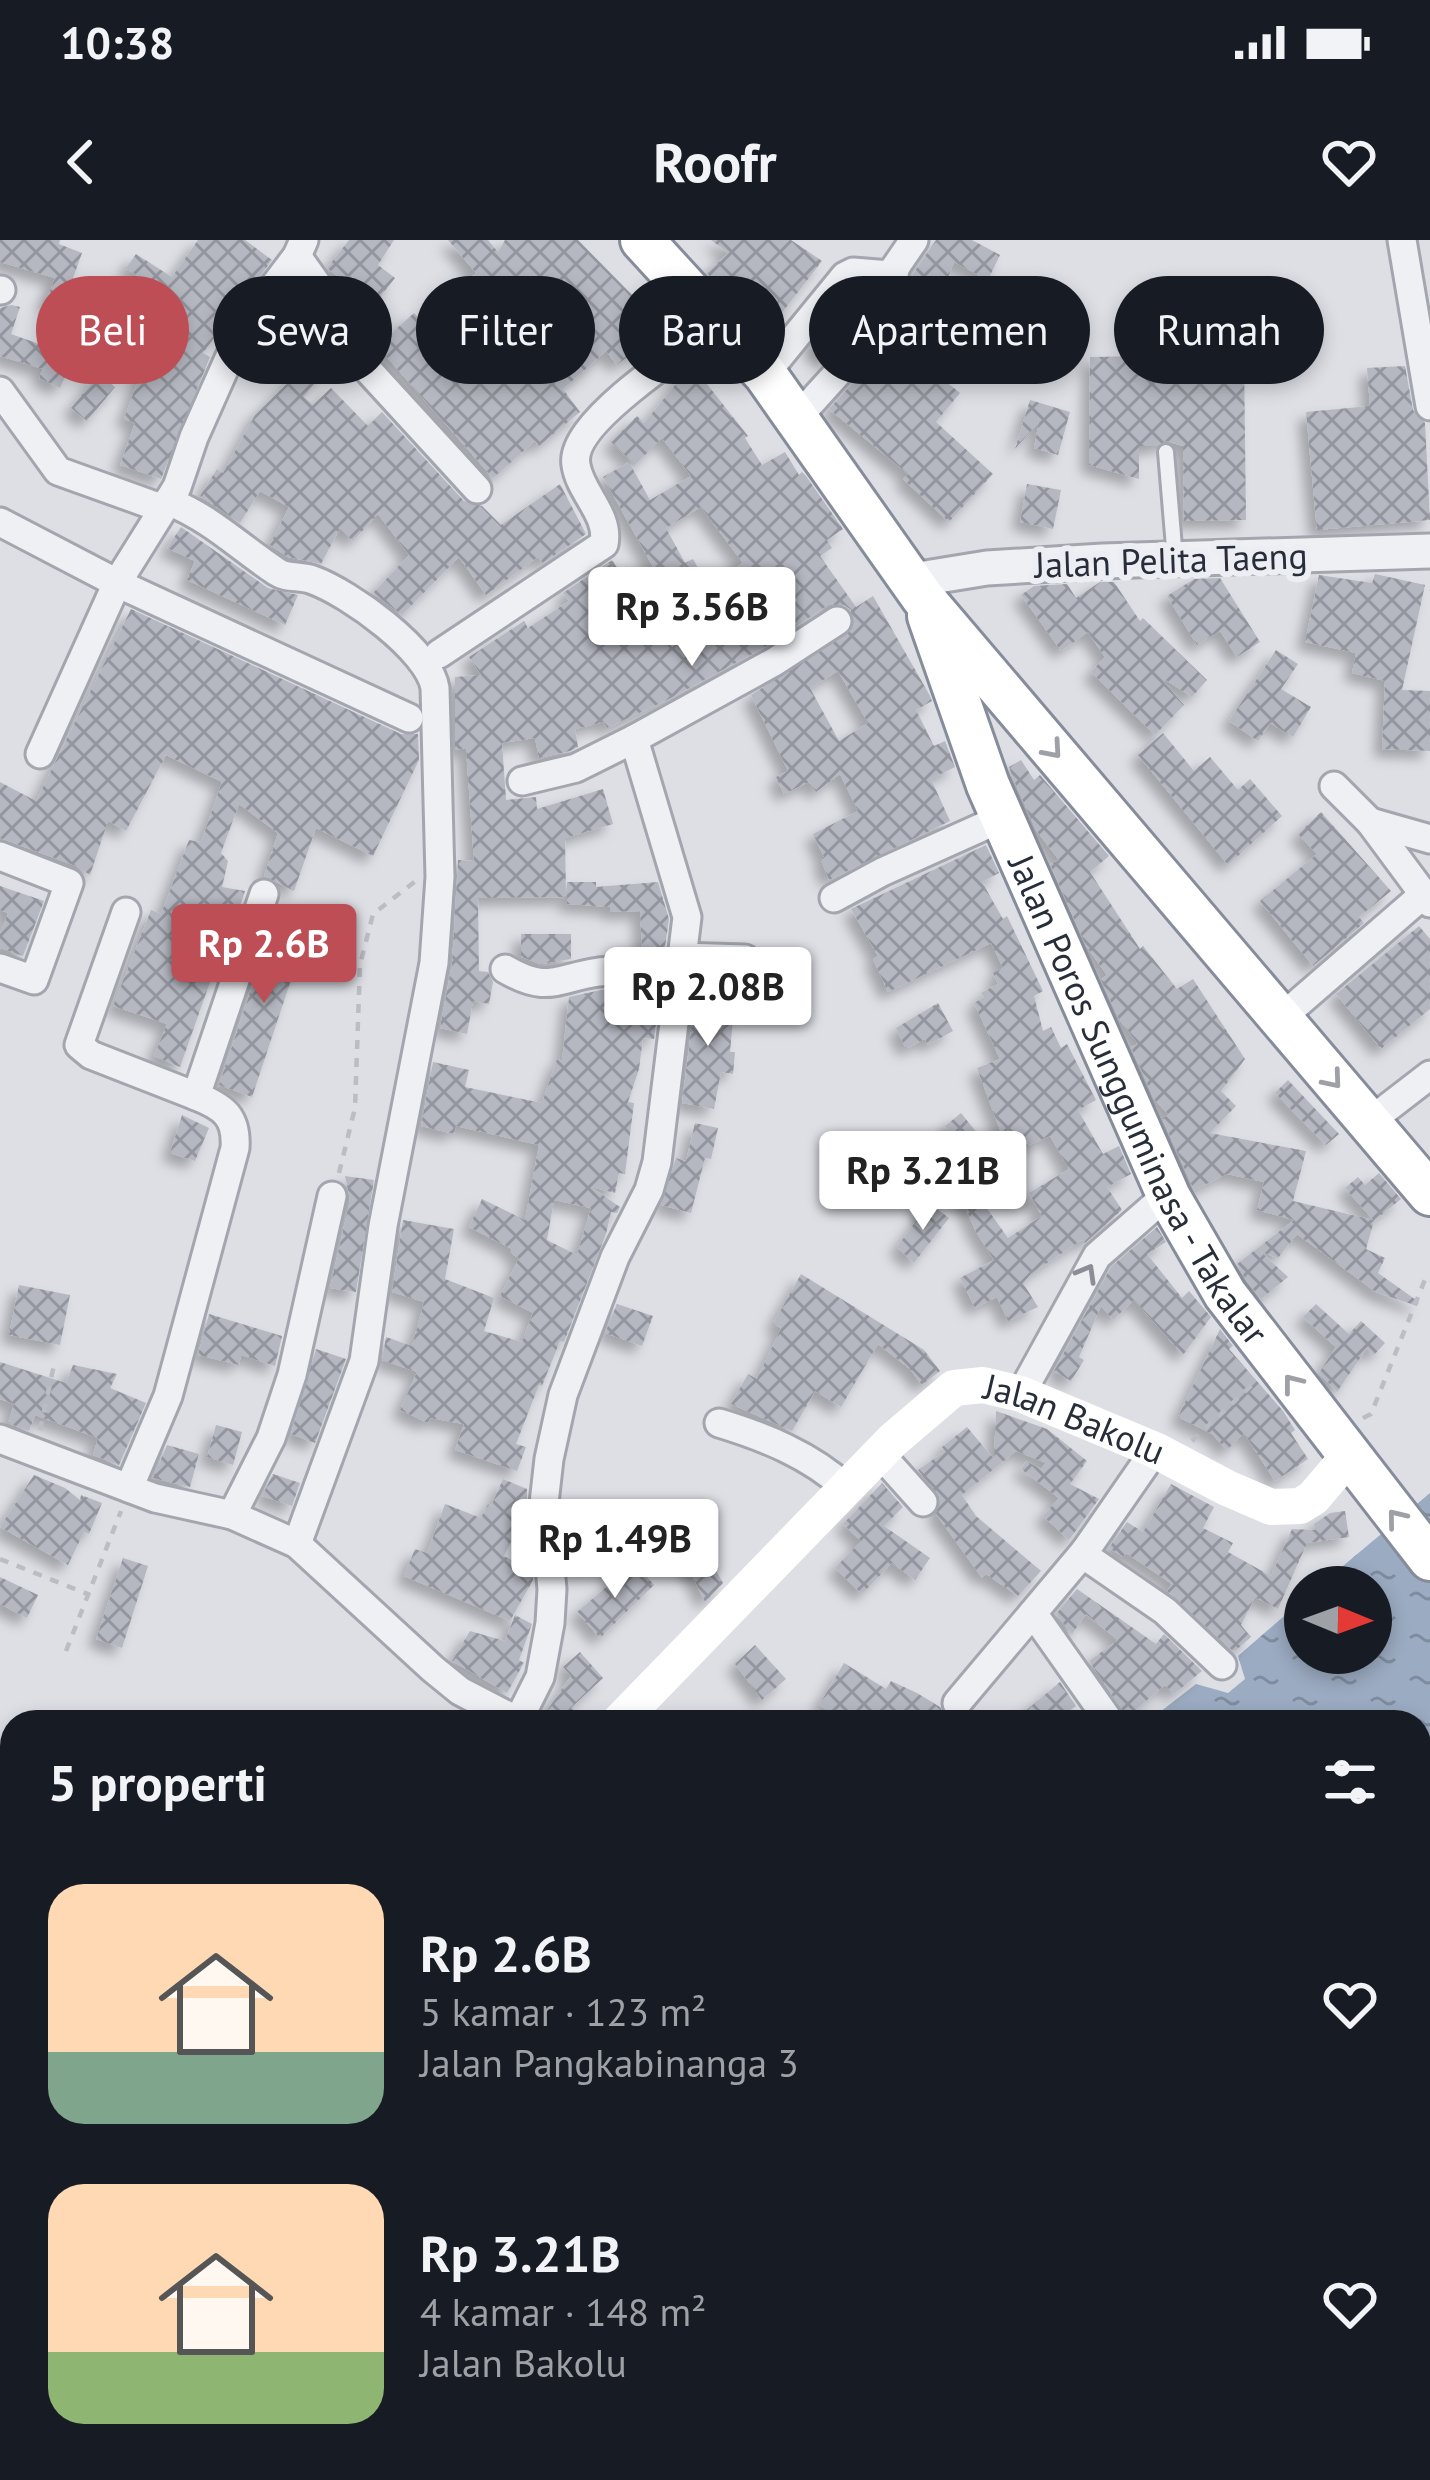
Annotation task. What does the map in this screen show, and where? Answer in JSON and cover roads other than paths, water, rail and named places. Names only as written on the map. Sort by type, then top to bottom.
[{"type":"highway","name":"Jalan Poros Sungguminasa - Takalar","points":[[642,240],[676,276]]},
{"type":"highway","name":"Jalan Poros Sungguminasa - Takalar","points":[[772,384],[918,589],[1430,1194]]},
{"type":"highway","name":"Jalan Poros Sungguminasa - Takalar","points":[[918,589],[969,739],[1168,1194],[1225,1294],[1430,1559]]},
{"type":"highway","points":[[969,739],[1016,708]]},
{"type":"main road","name":"Jalan Bakolu","points":[[630,1710],[839,1482],[880,1454],[934,1401],[954,1388],[1025,1386],[1255,1502],[1288,1508],[1313,1498],[1347,1456]]},
{"type":"street","points":[[797,418],[881,324],[895,271],[914,240]]},
{"type":"street","points":[[1402,240],[1430,406]]},
{"type":"street","points":[[40,754],[117,584],[177,488],[194,436],[243,328],[300,248],[368,370],[476,489]]},
{"type":"street","points":[[785,350],[845,276],[895,271]]},
{"type":"street","points":[[439,654],[604,544],[605,529],[576,468],[578,445],[615,404],[642,384]]},
{"type":"street","points":[[0,391],[58,471],[205,516],[280,574],[322,584],[374,618],[425,662],[435,688],[440,877],[434,963],[382,1226],[364,1361],[297,1544]]},
{"type":"street","points":[[0,522],[117,584],[409,718]]},
{"type":"street","name":"Jalan Pelita Taeng","points":[[918,589],[987,568],[1430,551]]},
{"type":"street","points":[[522,782],[576,768],[634,739],[774,662],[837,621]]},
{"type":"street","points":[[524,1710],[540,1677],[550,1623],[552,1589],[544,1503],[563,1395],[657,1162],[685,905],[634,739]]},
{"type":"street","points":[[1281,1018],[1427,899],[1370,822],[1334,786]]},
{"type":"street","points":[[835,898],[1002,818]]},
{"type":"street","points":[[1370,822],[1430,839]]},
{"type":"street","points":[[0,856],[69,883],[34,980],[0,968]]},
{"type":"street","points":[[196,1096],[264,894]]},
{"type":"street","points":[[126,912],[79,1045],[221,1106],[236,1130],[236,1148],[168,1396],[129,1489]]},
{"type":"street","points":[[505,970],[526,982],[549,985],[604,971],[745,959]]},
{"type":"street","points":[[1369,1122],[1430,1075]]},
{"type":"street","points":[[1025,1386],[1097,1256],[1168,1194]]},
{"type":"street","points":[[232,1515],[272,1438],[292,1375],[332,1196]]},
{"type":"street","points":[[718,1423],[778,1444],[839,1482]]},
{"type":"street","points":[[0,1439],[129,1489],[232,1515],[297,1544],[460,1691],[497,1710]]},
{"type":"street","points":[[956,1703],[1084,1551],[1155,1450]]},
{"type":"street","points":[[880,1454],[923,1502]]},
{"type":"street","points":[[1084,1551],[1186,1629],[1222,1665]]},
{"type":"street","points":[[1033,1613],[1102,1710]]},
{"type":"lane","points":[[1166,452],[1175,559]]},
{"type":"water","points":[[1430,1493],[1430,1710],[1162,1710],[1196,1684],[1228,1693],[1245,1679],[1238,1656],[1284,1616],[1284,1674],[1392,1674],[1392,1566],[1343,1566]]}]
